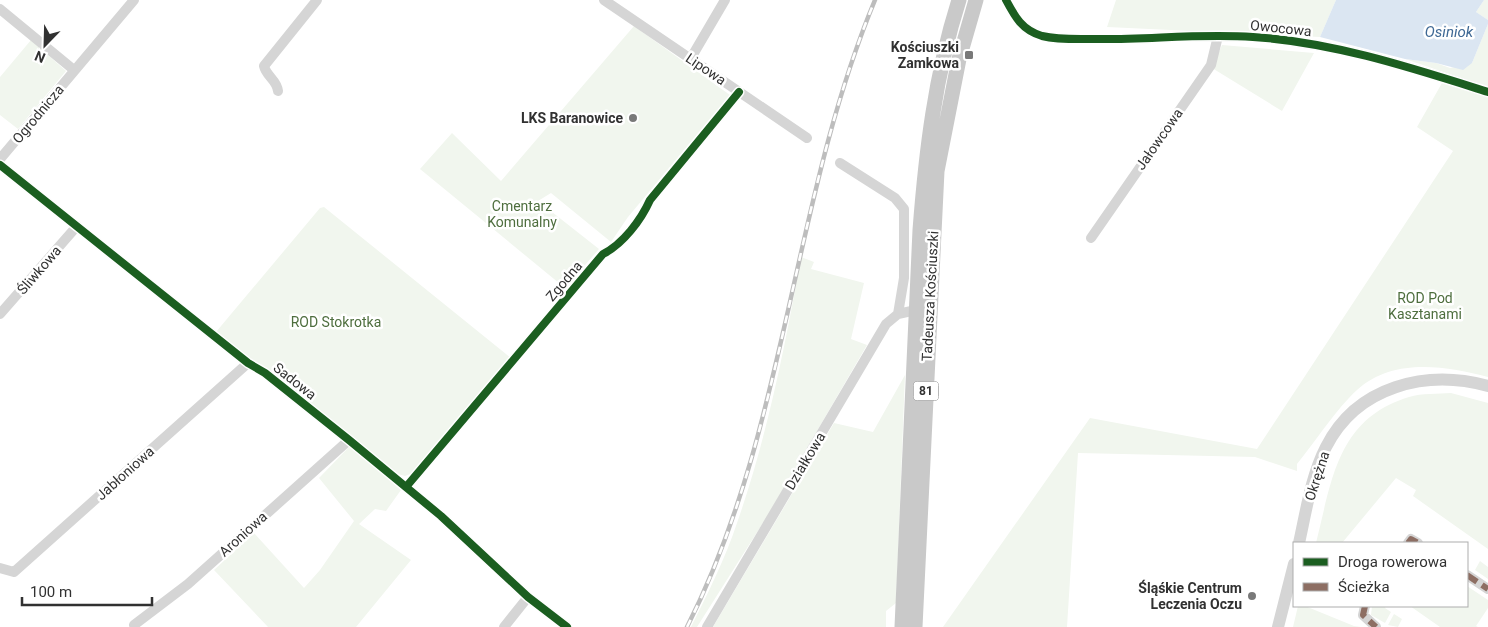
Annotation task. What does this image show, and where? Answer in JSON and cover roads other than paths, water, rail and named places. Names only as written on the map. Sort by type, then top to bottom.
[{"type":"main road","name":"Tadeusza Kościuszki","points":[[902,627],[920,230],[930,124],[944,55],[959,0]]},
{"type":"main road","name":"Tadeusza Kościuszki","points":[[915,627],[937,171],[959,59],[976,0]]},
{"type":"street","name":"Ogrodnicza","points":[[0,159],[134,0]]},
{"type":"street","points":[[278,91],[277,85],[266,73],[264,66],[317,0]]},
{"type":"street","name":"Lipowa","points":[[604,0],[807,138]]},
{"type":"street","points":[[691,58],[725,0]]},
{"type":"street","name":"Owocowa","points":[[1006,0],[1022,26],[1040,35],[1064,39],[1252,37],[1312,44],[1415,70],[1488,92]]},
{"type":"street","points":[[0,9],[74,70]]},
{"type":"street","name":"Jałowcowa","points":[[1091,238],[1211,65],[1218,36]]},
{"type":"street","name":"Zgodna","points":[[406,488],[603,254],[613,249],[644,214],[650,200],[739,92]]},
{"type":"street","points":[[840,162],[895,198],[904,209],[904,278],[898,314],[916,310]]},
{"type":"street","name":"Sadowa","points":[[0,165],[248,363],[265,373],[349,440],[442,516],[528,597],[566,627]]},
{"type":"street","name":"Śliwkowa","points":[[0,314],[77,226]]},
{"type":"street","name":"Działkowa","points":[[707,627],[877,339],[891,318],[898,314]]},
{"type":"street","name":"Jabłoniowa","points":[[0,568],[14,572],[248,363]]},
{"type":"street","name":"Okrężna","points":[[1299,542],[1322,457],[1336,431],[1356,410],[1381,392],[1406,383],[1441,378],[1488,386]]},
{"type":"street","name":"Aroniowa","points":[[134,625],[188,584],[349,440]]},
{"type":"street","points":[[1278,627],[1293,568]]},
{"type":"street","points":[[1468,576],[1488,589]]},
{"type":"street","points":[[504,627],[528,597]]},
{"type":"street","points":[[1365,607],[1363,615],[1376,627]]},
{"type":"water","name":"Osiniok","points":[[1336,0],[1484,0],[1476,12],[1488,20],[1488,24],[1472,63],[1463,70],[1436,63],[1405,59],[1320,37]]},
{"type":"railway","points":[[687,627],[720,552],[747,474],[768,395],[824,155],[847,77],[875,0]]},
{"type":"place","name":"Kościuszki Zamkowa","points":[[969,55]]},
{"type":"place","name":"LKS Baranowice","points":[[633,118]]},
{"type":"place","name":"Śląśkie Centrum Leczenia Oczu","points":[[1252,596]]},
{"type":"park label","name":"Cmentarz Komunalny","points":[[522,214]]},
{"type":"park label","name":"ROD Pod Kasztanami","points":[[1425,306]]},
{"type":"park label","name":"ROD Stokrotka","points":[[336,322]]}]
